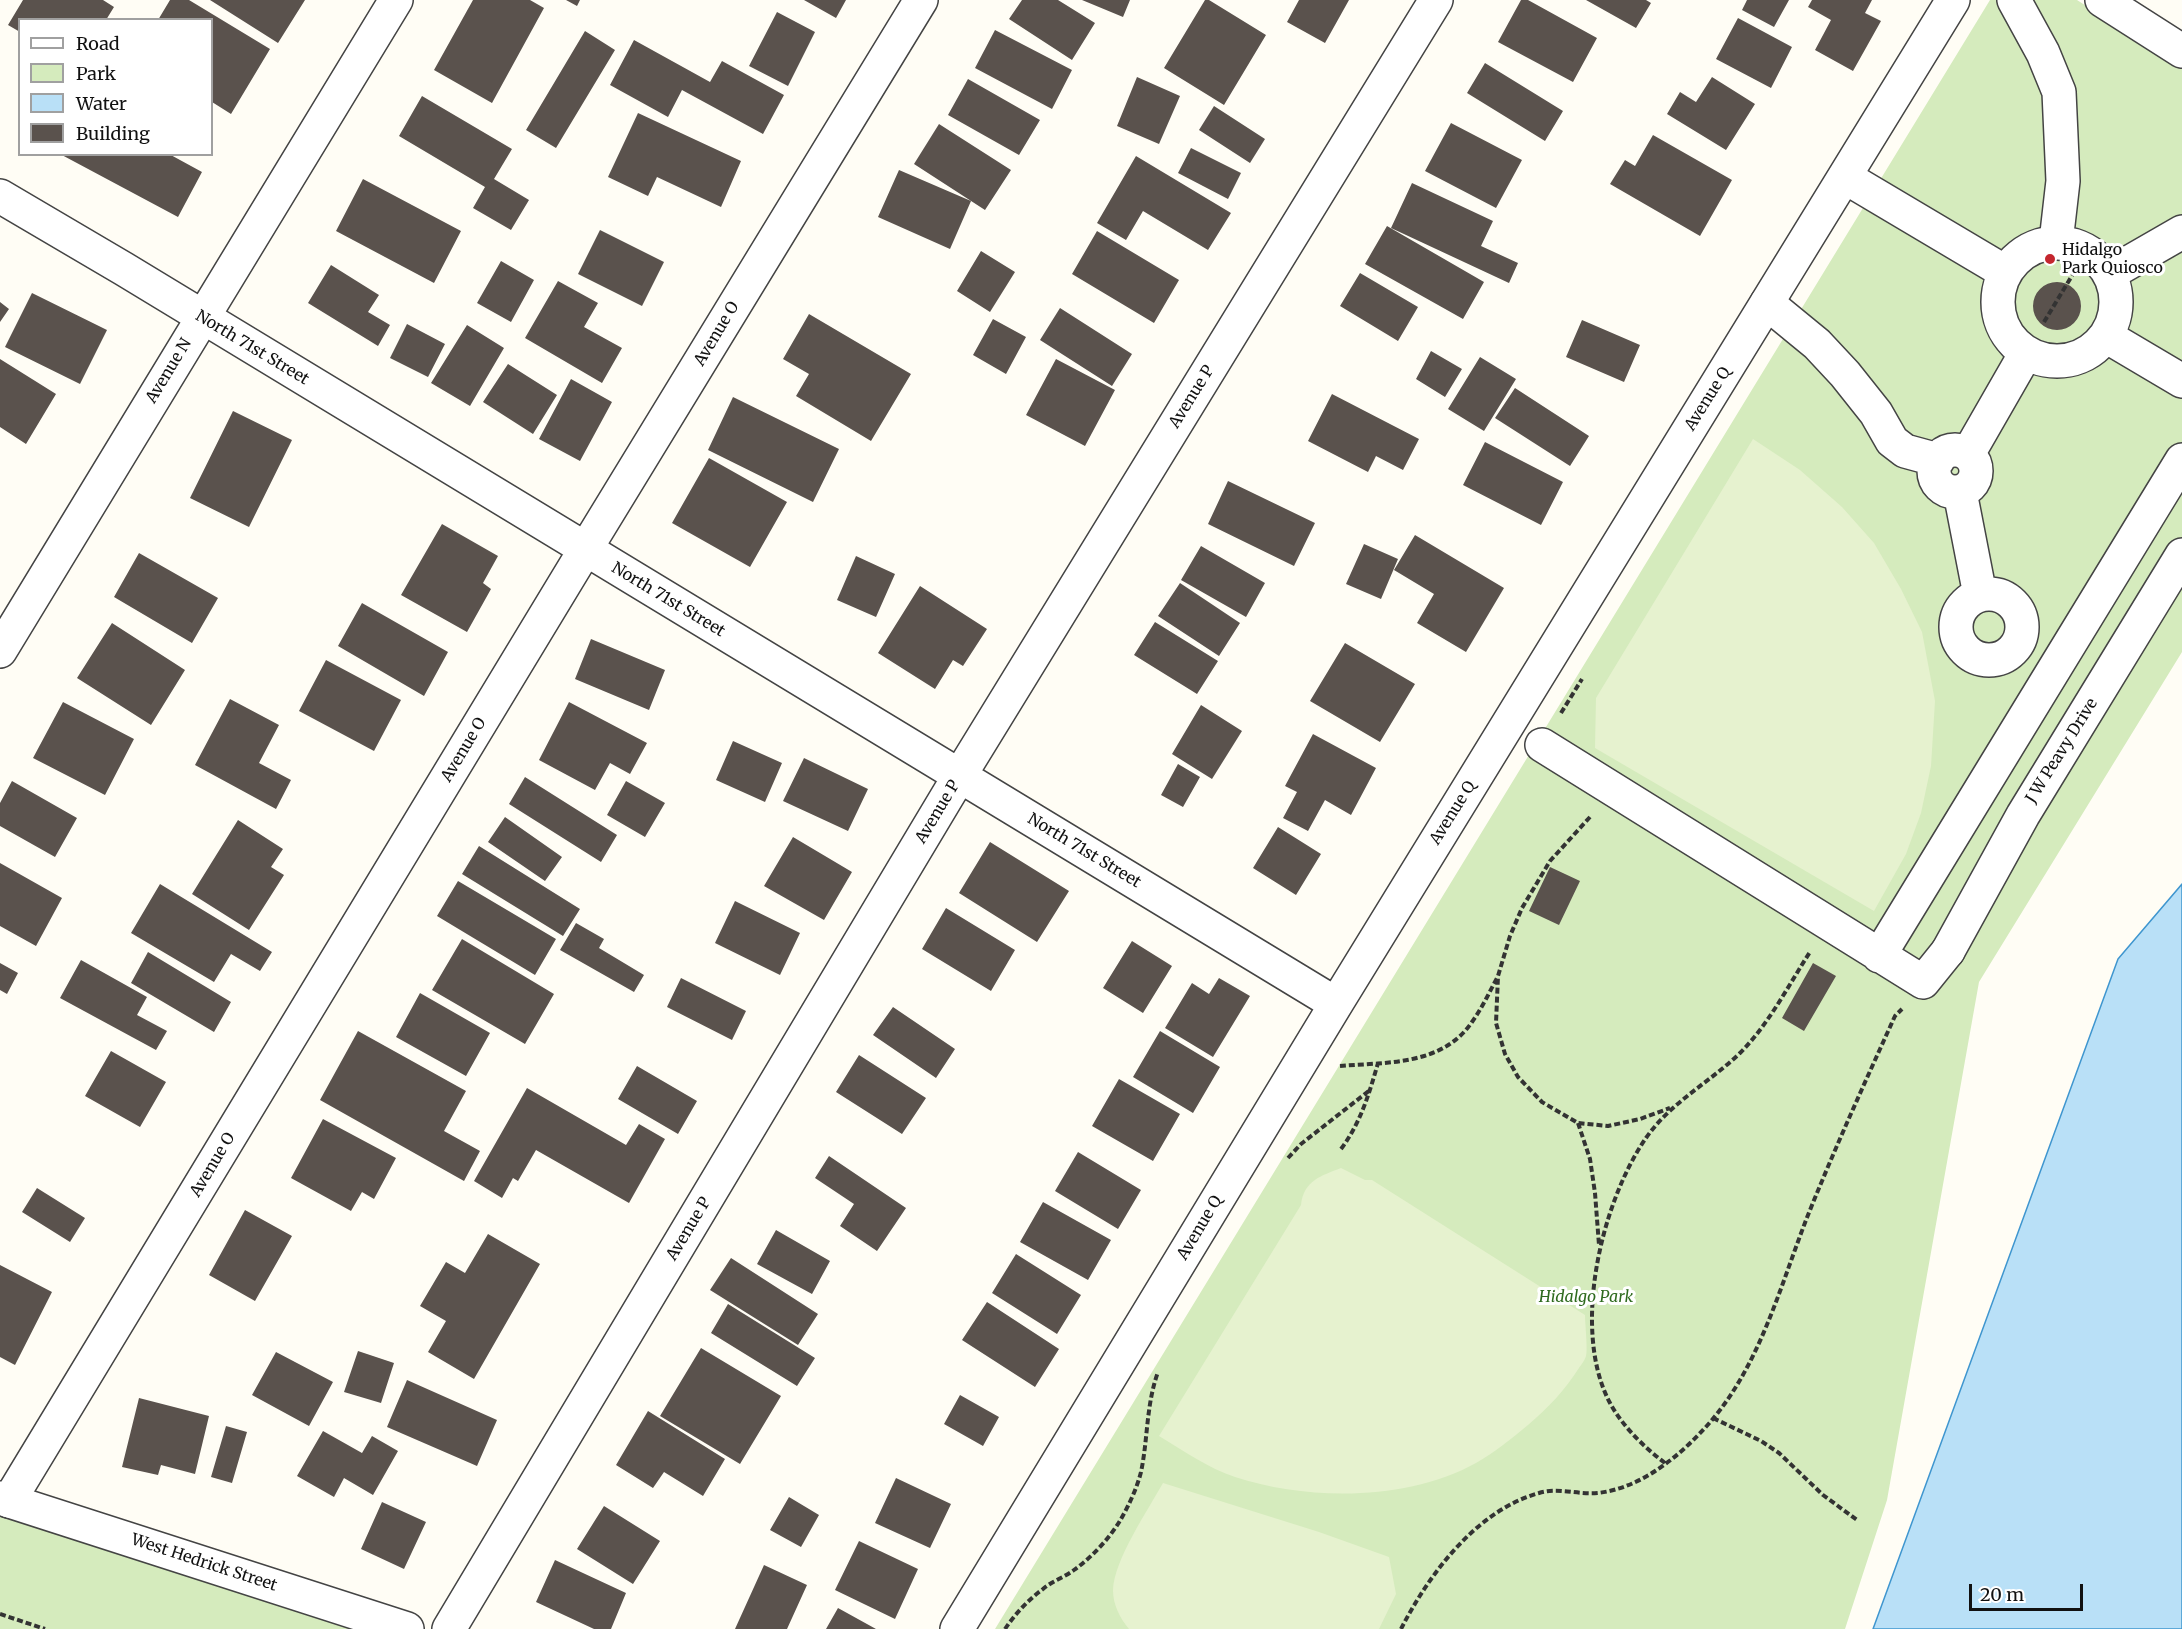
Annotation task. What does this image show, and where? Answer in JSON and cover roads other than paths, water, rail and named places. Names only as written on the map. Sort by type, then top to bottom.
[{"type":"street","name":"Avenue N","points":[[0,651],[396,0]]},
{"type":"street","name":"Avenue O","points":[[5,1499],[921,0]]},
{"type":"street","name":"Avenue P","points":[[449,1629],[960,775],[1436,0]]},
{"type":"street","name":"Avenue Q","points":[[957,1629],[1336,1004],[1953,0]]},
{"type":"street","points":[[2014,0],[2043,53],[2058,92],[2063,182],[2056,242]]},
{"type":"street","points":[[2102,0],[2182,51]]},
{"type":"street","points":[[1845,177],[2005,272]]},
{"type":"street","name":"North 71st Street","points":[[0,196],[1336,1004]]},
{"type":"street","points":[[2109,274],[2182,232]]},
{"type":"street","points":[[2056,242],[2072,244],[2087,251],[2100,261],[2115,289],[2116,306],[2113,321],[2106,336],[2092,351],[2074,360],[2053,362],[2034,358],[2016,347],[2004,331],[1998,312],[1998,291],[2005,272],[2018,256],[2036,246],[2056,242]]},
{"type":"street","points":[[1767,303],[1817,344],[1845,374],[1876,413],[1892,441],[1905,451],[1953,457]]},
{"type":"street","points":[[2106,336],[2182,381]]},
{"type":"street","points":[[1980,595],[1960,492],[1946,491],[1936,481],[1935,466],[1953,457],[2026,353]]},
{"type":"street","points":[[1542,745],[1879,956],[2182,460]]},
{"type":"street","name":"J W Peavy Drive","points":[[1879,956],[1923,982],[1948,951],[2023,814],[2182,555]]},
{"type":"street","name":"West Hedrick Street","points":[[5,1499],[407,1629]]},
{"type":"water","points":[[2182,884],[2182,1629],[1873,1629],[2118,959]]},
{"type":"place","name":"Hidalgo Park Quiosco","points":[[2050,259]]},
{"type":"park label","name":"Hidalgo Park","points":[[1586,1297]]}]
